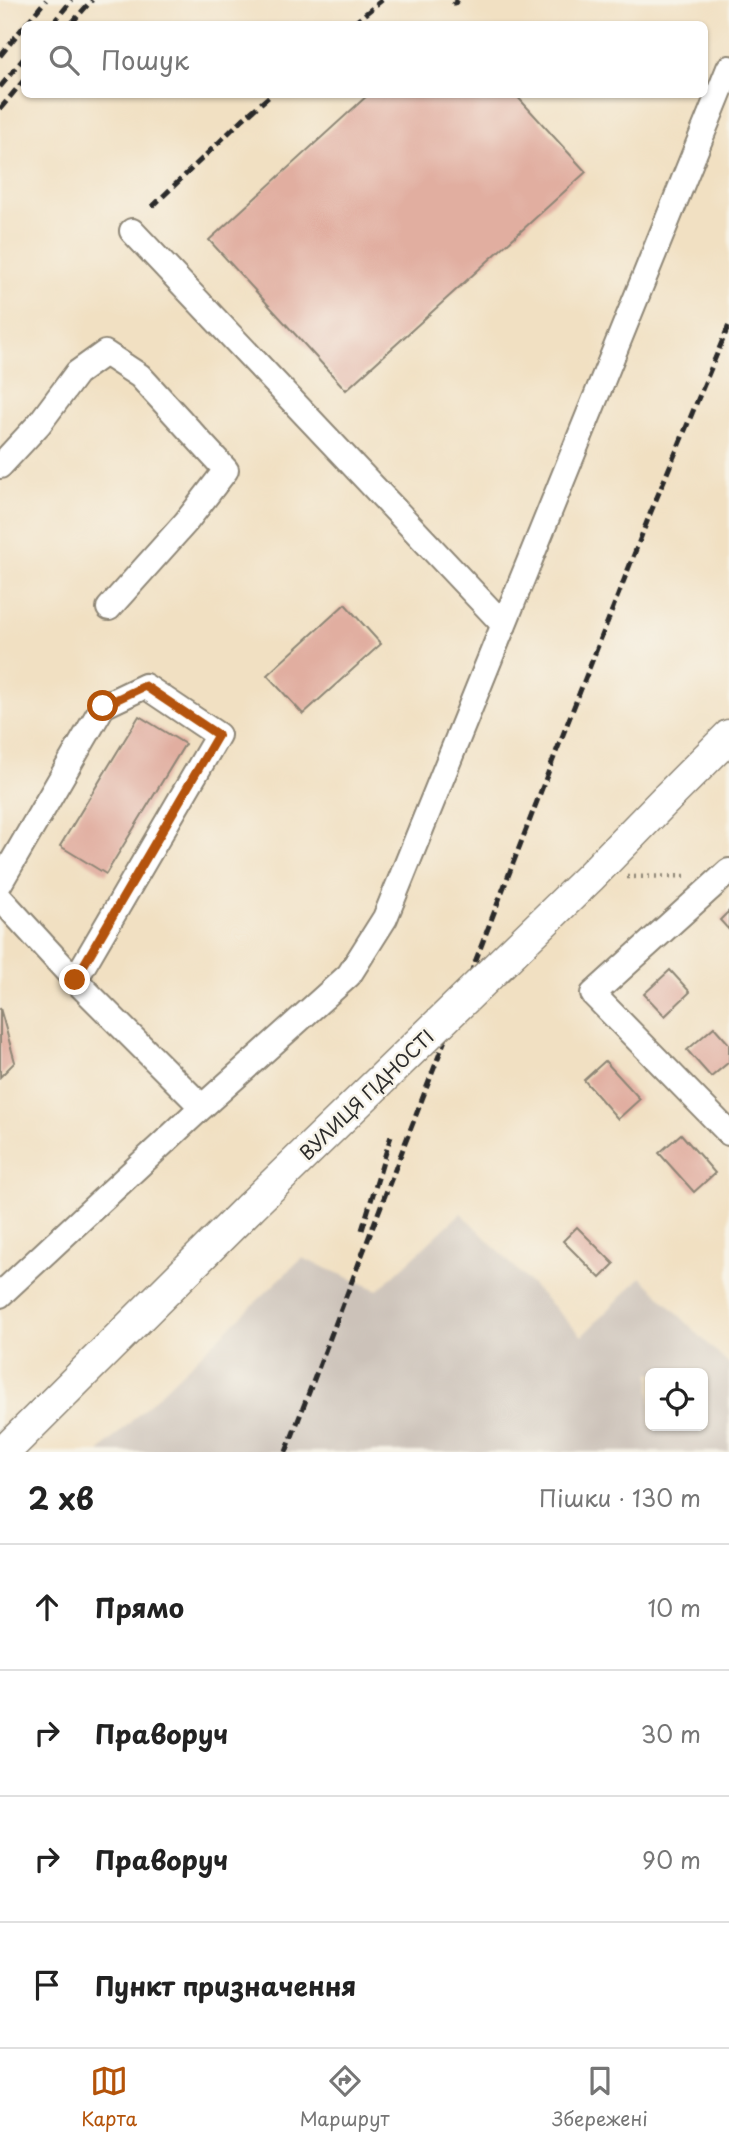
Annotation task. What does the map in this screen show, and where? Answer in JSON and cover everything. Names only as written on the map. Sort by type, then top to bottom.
[{"type":"main road","name":"ВУЛИЦЯ ГІДНОСТІ","points":[[4,1452],[249,1208],[590,877],[729,736]]},
{"type":"street","points":[[0,1295],[349,975],[385,918],[729,68]]},
{"type":"street","points":[[132,231],[504,625]]},
{"type":"street","points":[[0,466],[39,424],[77,373],[105,353],[140,376],[226,470],[186,522],[109,608]]},
{"type":"street","points":[[0,883],[103,706],[145,686],[218,735],[75,980]]},
{"type":"street","points":[[724,876],[593,994],[729,1133]]},
{"type":"street","points":[[0,898],[75,980],[202,1107]]},
{"type":"path","points":[[622,877],[682,877],[698,874],[724,876]]},
{"type":"shaded area","points":[[461,1213],[582,1336],[641,1277],[729,1365],[729,1452],[99,1452],[302,1258],[378,1290]]},
{"type":"building","points":[[365,98],[519,98],[586,172],[346,390],[209,240]]},
{"type":"building","points":[[345,604],[381,644],[303,714],[267,675]]},
{"type":"building","points":[[139,716],[185,744],[106,874],[60,846]]},
{"type":"building","points":[[729,911],[729,930],[720,920]]},
{"type":"building","points":[[670,970],[690,992],[665,1016],[644,994]]},
{"type":"building","points":[[0,1008],[15,1062],[0,1077]]},
{"type":"building","points":[[714,1027],[729,1044],[729,1062],[711,1077],[687,1050]]},
{"type":"building","points":[[605,1061],[640,1099],[618,1119],[584,1080]]},
{"type":"building","points":[[681,1134],[715,1173],[694,1192],[659,1153]]},
{"type":"building","points":[[577,1227],[614,1264],[600,1278],[563,1241]]},
{"type":"railway","points":[[28,21],[46,0]]},
{"type":"railway","points":[[54,21],[72,0]]},
{"type":"railway","points":[[74,21],[92,0]]},
{"type":"railway","points":[[357,21],[382,0]]},
{"type":"railway","points":[[453,5],[458,0]]},
{"type":"railway","points":[[0,56],[21,30]]},
{"type":"railway","points":[[0,87],[21,62]]},
{"type":"railway","points":[[0,109],[21,84]]},
{"type":"railway","points":[[152,207],[267,98]]},
{"type":"railway","points":[[286,1452],[551,765],[650,514],[729,325]]},
{"type":"railway","points":[[362,1230],[391,1136]]},
{"type":"route","points":[[75,980],[218,735],[145,686],[103,706]]}]
